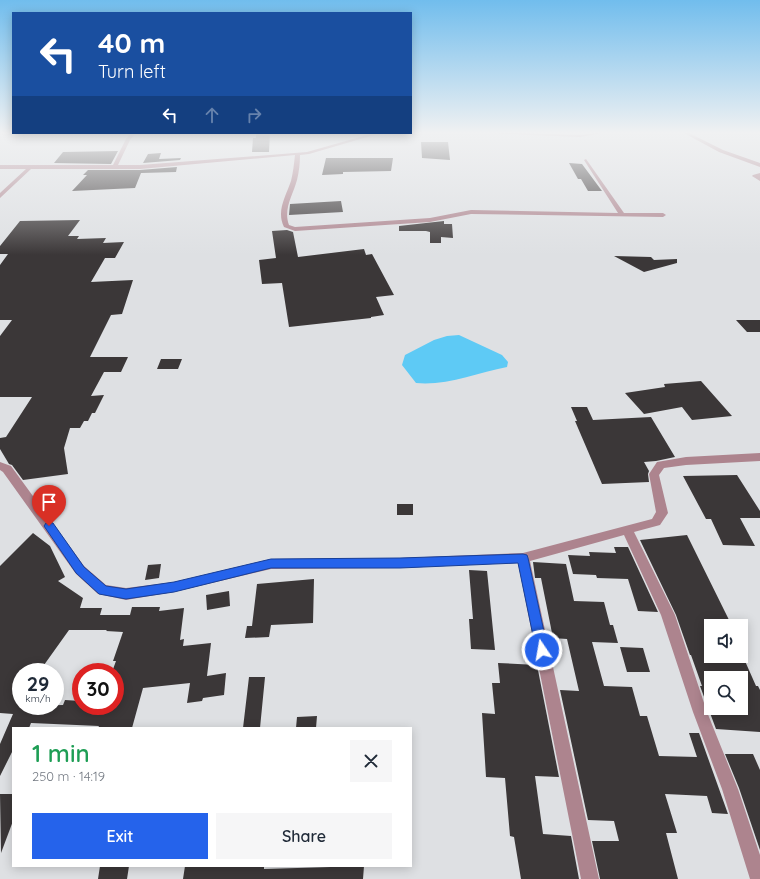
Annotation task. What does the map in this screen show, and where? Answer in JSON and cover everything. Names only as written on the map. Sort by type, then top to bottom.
[{"type":"street","points":[[0,196],[24,173]]},
{"type":"street","points":[[295,173],[294,182],[286,201],[282,218],[286,226],[296,229],[430,220],[470,212],[663,215]]},
{"type":"street","points":[[595,173],[622,214]]},
{"type":"street","points":[[760,175],[755,176],[760,179]]},
{"type":"street","points":[[0,466],[7,469],[80,570],[103,590],[126,594],[174,587],[271,564],[400,563],[523,558],[656,522],[662,513],[654,474],[661,465],[686,461],[760,457]]},
{"type":"street","points":[[627,529],[668,615],[700,712],[730,789],[759,879]]},
{"type":"street","points":[[523,558],[590,879]]},
{"type":"water","points":[[459,335],[502,355],[508,362],[507,367],[439,383],[416,383],[402,365],[405,355],[434,340],[447,336]]},
{"type":"building","points":[[85,173],[141,173],[135,188],[72,191],[87,175],[83,175]]},
{"type":"building","points":[[322,173],[343,173],[343,174],[322,175]]},
{"type":"building","points":[[575,173],[589,173],[602,191],[588,191],[581,179],[578,179]]},
{"type":"building","points":[[341,201],[343,212],[289,215],[290,204]]},
{"type":"building","points":[[80,220],[68,236],[79,236],[77,239],[106,238],[103,243],[124,242],[115,258],[105,258],[91,282],[133,280],[122,314],[111,315],[90,357],[128,357],[121,372],[104,372],[91,396],[104,395],[95,413],[92,413],[88,421],[84,421],[80,428],[70,428],[64,448],[68,474],[23,480],[12,465],[9,464],[0,449],[0,438],[6,437],[32,397],[0,397],[0,336],[12,320],[0,320],[0,265],[8,254],[0,254],[0,246],[20,221]]},
{"type":"building","points":[[444,221],[444,224],[452,224],[453,238],[441,237],[441,243],[430,243],[430,232],[399,231],[399,226]]},
{"type":"building","points":[[287,230],[293,232],[298,257],[364,249],[366,255],[372,254],[394,295],[376,297],[384,315],[371,318],[289,327],[282,283],[262,284],[259,260],[276,258],[272,231]]},
{"type":"building","points":[[614,256],[651,257],[654,260],[677,259],[677,263],[644,272]]},
{"type":"building","points":[[736,320],[760,320],[760,332],[747,332]]},
{"type":"building","points":[[161,359],[182,359],[178,369],[157,369]]},
{"type":"building","points":[[701,381],[732,416],[692,420],[682,407],[644,414],[625,393],[665,387],[664,384]]},
{"type":"building","points":[[571,407],[587,407],[593,420],[651,417],[675,457],[644,462],[649,471],[649,482],[602,484],[575,421],[577,421]]},
{"type":"building","points":[[737,475],[760,511],[760,518],[740,518],[755,546],[723,545],[711,519],[706,519],[683,476]]},
{"type":"building","points":[[397,504],[413,504],[413,515],[397,515]]},
{"type":"building","points":[[33,533],[50,546],[65,577],[58,581],[83,598],[80,608],[102,608],[100,615],[130,615],[132,607],[160,607],[159,611],[184,608],[180,640],[184,639],[183,646],[211,643],[207,676],[226,673],[224,695],[203,698],[202,701],[187,703],[190,683],[143,688],[132,727],[98,727],[31,723],[29,727],[12,727],[12,752],[0,776],[0,744],[13,715],[64,715],[65,700],[72,700],[72,715],[124,715],[124,663],[115,663],[116,661],[113,661],[123,632],[106,631],[107,630],[69,630],[45,663],[12,663],[12,714],[0,713],[0,566]]},
{"type":"building","points":[[687,535],[729,619],[704,619],[704,663],[746,663],[756,686],[758,686],[760,690],[760,732],[716,729],[711,715],[748,715],[748,671],[704,671],[704,697],[700,686],[702,686],[676,615],[640,540]]},
{"type":"building","points":[[614,547],[628,547],[658,612],[638,611],[628,579],[597,578],[596,575],[573,574],[568,555],[590,556],[589,552],[616,553]]},
{"type":"building","points":[[533,562],[566,564],[574,601],[604,602],[610,625],[613,625],[618,643],[592,642],[604,686],[632,687],[640,716],[647,716],[659,756],[697,757],[689,733],[699,733],[728,814],[712,813],[707,796],[665,794],[677,833],[666,833],[678,879],[600,879],[592,841],[619,841],[614,821],[588,820],[560,690],[579,691],[567,639],[553,638],[541,578],[535,578]]},
{"type":"building","points":[[161,564],[159,578],[145,580],[148,565]]},
{"type":"building","points":[[469,570],[487,571],[495,650],[471,649],[469,619],[473,619]]},
{"type":"building","points":[[314,579],[313,623],[271,625],[269,637],[245,638],[247,626],[252,626],[257,584]]},
{"type":"building","points":[[229,591],[230,606],[207,610],[206,595]]},
{"type":"building","points":[[620,647],[643,648],[650,672],[627,672]]},
{"type":"building","points":[[498,663],[537,665],[559,777],[535,776],[543,834],[571,836],[579,879],[521,879],[514,837],[510,836],[505,778],[486,777],[482,713],[495,714],[492,683],[500,683]]},
{"type":"building","points":[[249,677],[265,677],[260,727],[243,727]]},
{"type":"building","points":[[317,716],[316,727],[296,727],[297,717]]},
{"type":"building","points":[[725,754],[753,754],[760,770],[760,850],[739,788]]},
{"type":"building","points":[[0,794],[12,794],[12,824],[1,853]]},
{"type":"building","points":[[100,867],[129,867],[127,879],[98,879]]},
{"type":"building","points":[[185,867],[264,867],[264,869],[364,867],[363,879],[183,879]]},
{"type":"route","points":[[49,526],[80,570],[103,590],[126,594],[174,587],[271,564],[400,563],[523,558],[542,650]]}]
